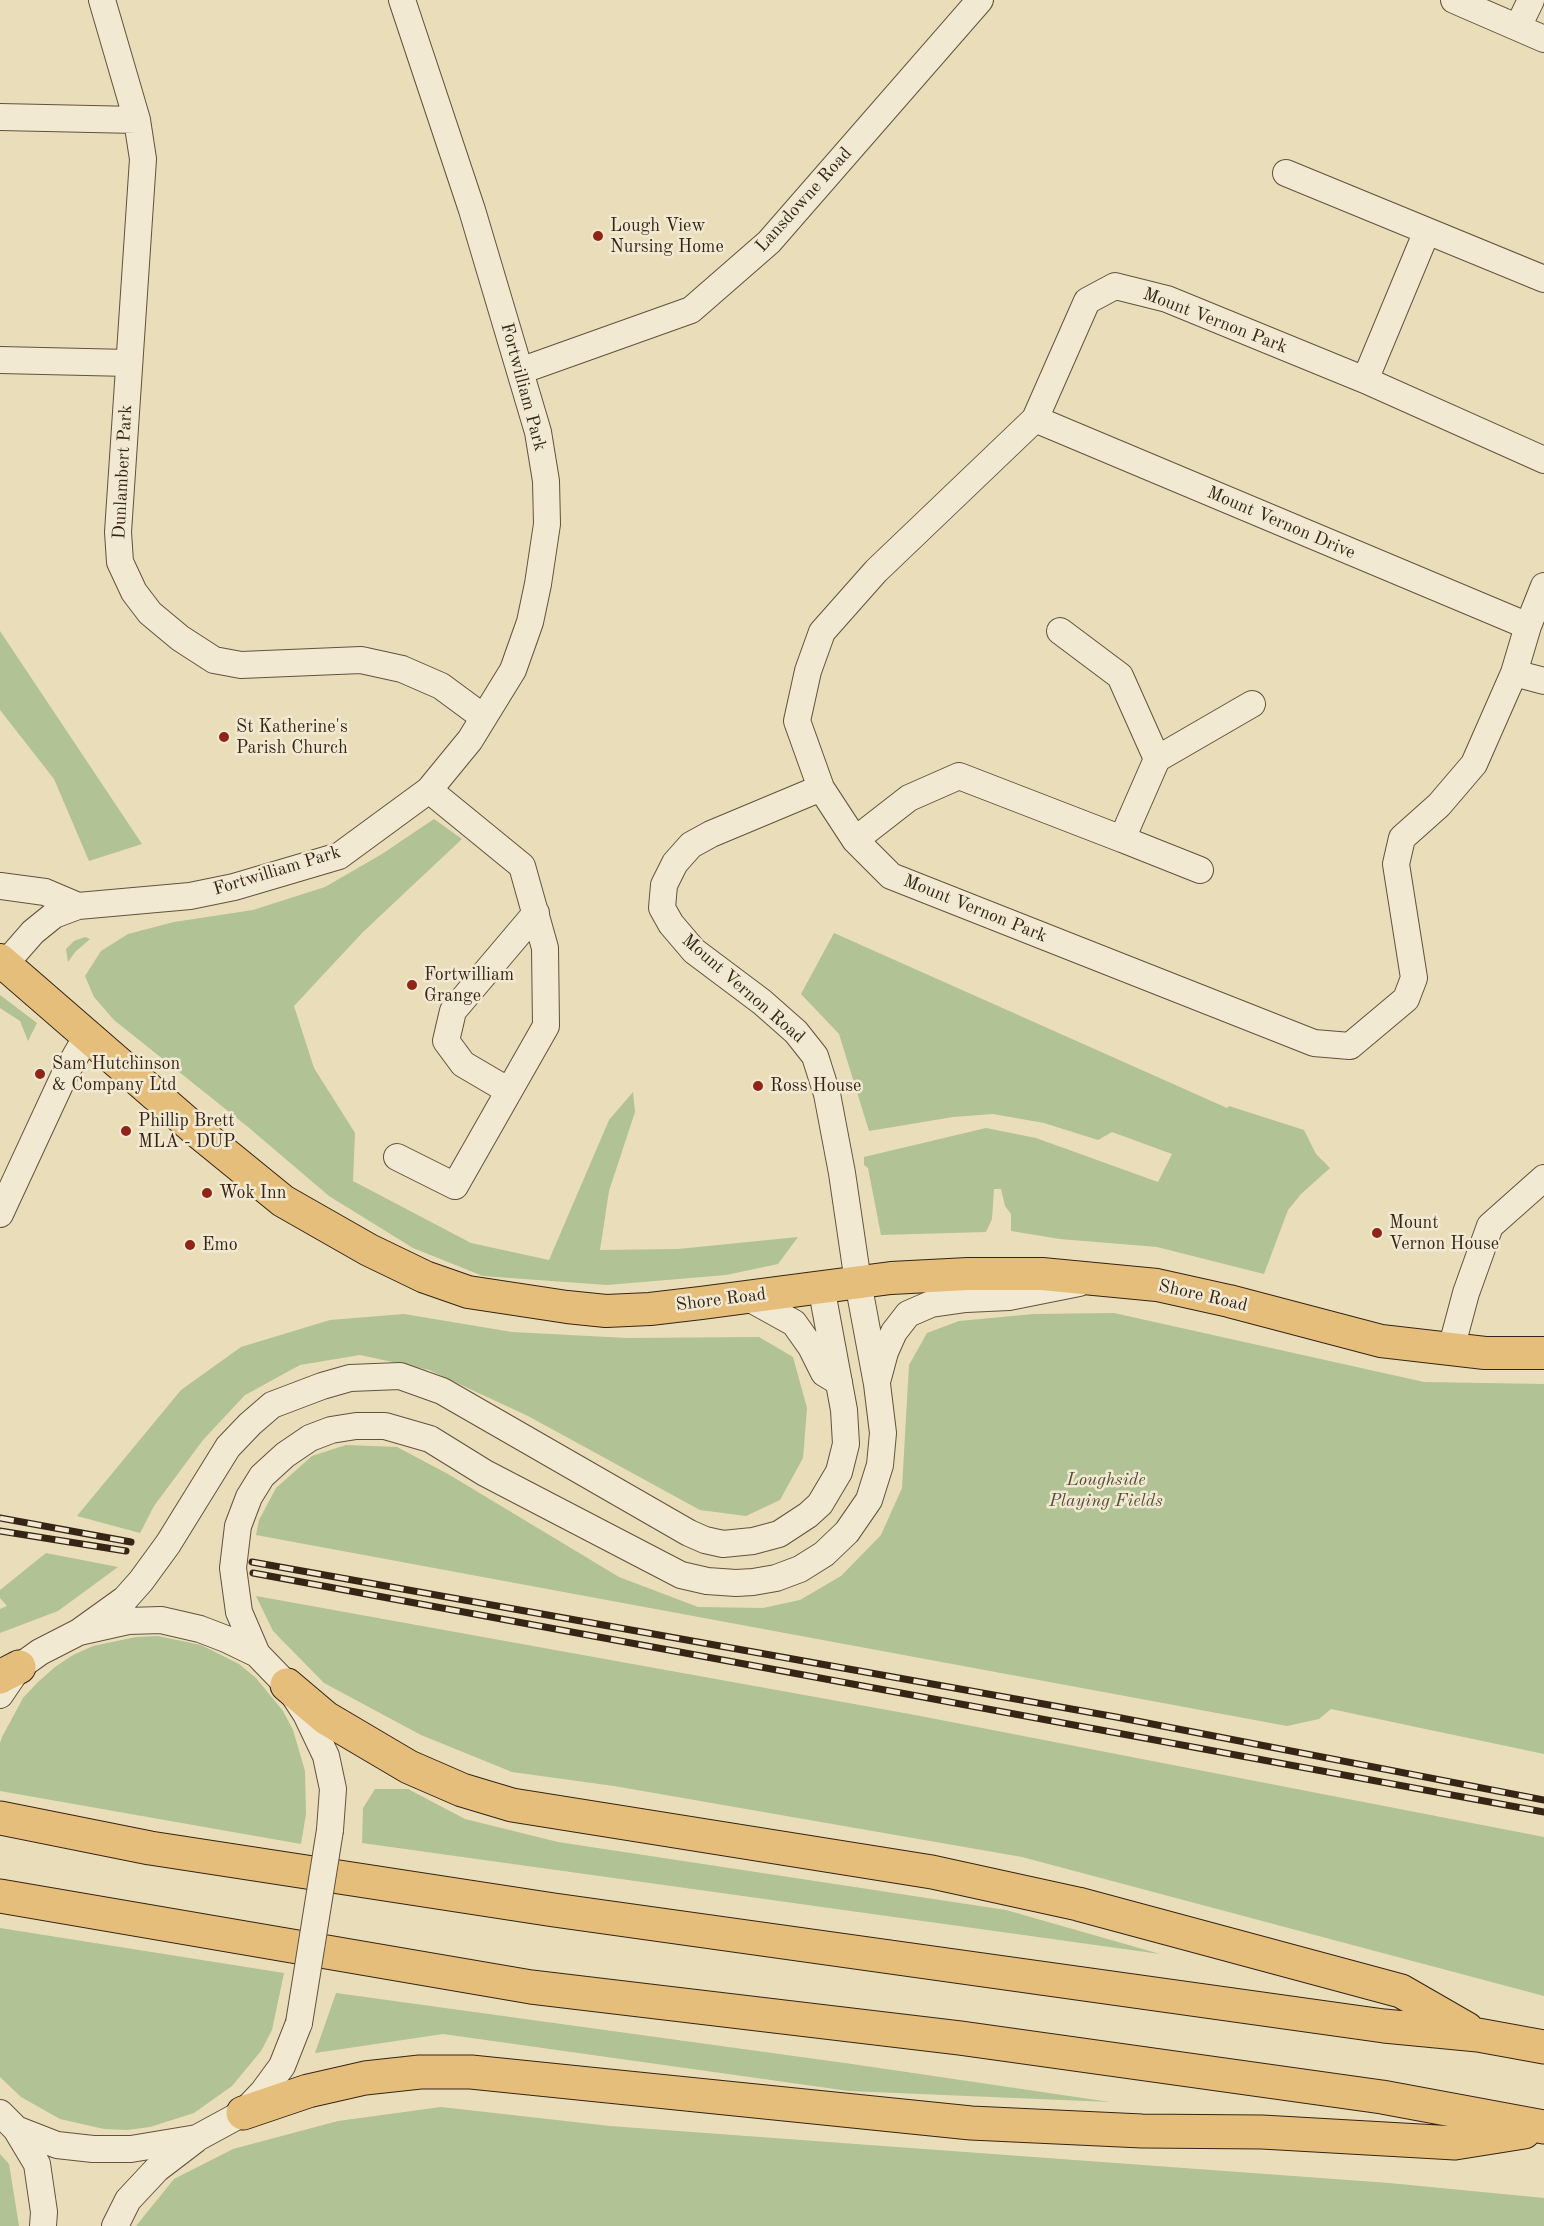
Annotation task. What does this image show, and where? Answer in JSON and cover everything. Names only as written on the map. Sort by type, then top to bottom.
[{"type":"highway","points":[[287,1685],[326,1718],[409,1767],[462,1790],[512,1805],[932,1872],[1078,1904],[1401,1991],[1478,2035]]},
{"type":"highway","points":[[0,1818],[150,1848],[554,1910],[1384,2026],[1478,2035],[1544,2047]]},
{"type":"highway","points":[[0,1896],[531,1987],[960,2038],[1382,2097],[1544,2128]]},
{"type":"highway","points":[[243,2114],[308,2091],[365,2078],[420,2072],[471,2072],[971,2123],[1131,2130],[1262,2132],[1455,2143],[1544,2128]]},
{"type":"main road","name":"Shore Road","points":[[2,962],[206,1138],[283,1200],[369,1251],[425,1277],[468,1292],[606,1311],[650,1309],[891,1278],[968,1274],[1042,1274],[1157,1285],[1218,1298],[1381,1341],[1485,1353],[1544,1353]]},
{"type":"street","name":"Dunlambert Park","points":[[102,0],[137,120],[143,159],[118,532],[120,562],[134,592],[150,614],[180,638],[214,660],[241,665],[361,660],[402,669],[441,686],[483,717]]},
{"type":"street","name":"Fortwilliam Park","points":[[2,962],[54,915],[78,906],[190,896],[234,887],[339,856],[429,790],[470,740],[513,670],[530,622],[547,525],[546,481],[538,432],[472,210],[402,0]]},
{"type":"street","name":"Lansdowne Road","points":[[520,371],[691,310],[769,242],[980,0]]},
{"type":"street","points":[[1454,0],[1544,39]]},
{"type":"street","points":[[1518,27],[1531,0]]},
{"type":"street","points":[[0,117],[137,120]]},
{"type":"street","points":[[1286,173],[1544,279]]},
{"type":"street","points":[[1365,380],[1428,231]]},
{"type":"street","name":"Mount Vernon Park","points":[[1544,460],[1365,380],[1167,299],[1115,286],[1087,301],[1035,419],[876,571],[822,632],[808,671],[797,721],[821,788],[855,840],[891,876],[1314,1043],[1350,1046],[1406,999],[1414,978],[1396,864],[1402,838],[1439,806],[1474,764],[1514,673],[1528,626],[1544,586]]},
{"type":"street","points":[[0,360],[129,363]]},
{"type":"street","name":"Mount Vernon Drive","points":[[1035,419],[1528,626]]},
{"type":"street","points":[[1060,631],[1120,676],[1157,759]]},
{"type":"street","points":[[1514,673],[1544,681]]},
{"type":"street","points":[[1122,839],[1157,759],[1252,704]]},
{"type":"street","points":[[855,840],[909,798],[959,776],[1200,870]]},
{"type":"street","name":"Mount Vernon Road","points":[[257,1654],[238,1612],[234,1568],[238,1526],[249,1497],[262,1476],[285,1455],[310,1438],[331,1430],[356,1426],[385,1426],[430,1439],[485,1473],[681,1575],[707,1581],[753,1582],[776,1578],[800,1569],[824,1554],[847,1532],[869,1500],[880,1465],[883,1432],[838,1147],[827,1094],[815,1056],[796,1032],[762,1002],[694,951],[671,924],[662,908],[664,885],[675,863],[691,846],[711,834],[821,788]]},
{"type":"street","points":[[397,1156],[455,1186],[546,1026],[545,948],[522,866],[429,790]]},
{"type":"street","points":[[0,886],[45,892],[78,906]]},
{"type":"street","points":[[509,1091],[463,1065],[446,1041],[453,1011],[536,913]]},
{"type":"street","points":[[0,1214],[64,1076],[88,1034]]},
{"type":"street","points":[[1451,1349],[1468,1286],[1490,1226],[1544,1178]]},
{"type":"street","points":[[877,1384],[885,1352],[894,1332],[909,1314],[932,1304],[966,1299],[1010,1297],[1102,1279]]},
{"type":"street","points":[[0,1695],[10,1672],[40,1652],[79,1632],[125,1599],[168,1544],[228,1447],[250,1424],[272,1405],[350,1378],[400,1376],[442,1391],[689,1533],[723,1544],[753,1541],[779,1534],[820,1504],[839,1472],[846,1444],[844,1410],[822,1286]]},
{"type":"street","points":[[747,1297],[794,1323],[811,1347],[824,1373],[839,1382]]},
{"type":"street","points":[[79,1632],[128,1621],[161,1620],[200,1629],[257,1654],[287,1685],[306,1714],[326,1756],[333,1789],[330,1830],[299,2023],[282,2066],[243,2114],[197,2138],[157,2169],[128,2200],[115,2226]]},
{"type":"street","points":[[8,2121],[57,2145],[93,2149],[131,2149],[197,2138]]},
{"type":"street","points":[[8,2121],[37,2164],[44,2212],[43,2226]]},
{"type":"green space","points":[[0,631],[142,844],[89,861],[54,779],[0,710]]},
{"type":"green space","points":[[434,819],[462,839],[363,932],[294,1006],[314,1068],[355,1133],[353,1181],[471,1243],[549,1260],[609,1120],[633,1092],[635,1112],[609,1191],[600,1250],[678,1249],[798,1237],[778,1264],[726,1275],[607,1285],[483,1276],[413,1248],[329,1196],[248,1127],[114,1020],[94,997],[85,976],[101,951],[128,934],[174,922],[253,910],[325,887],[382,854]]},
{"type":"green space","points":[[834,933],[1227,1108],[1229,1106],[1304,1130],[1316,1154],[1330,1168],[1301,1194],[1288,1210],[1264,1274],[1157,1247],[1060,1239],[1011,1231],[1011,1214],[1005,1206],[1001,1189],[994,1189],[992,1219],[986,1232],[881,1235],[864,1157],[986,1128],[1036,1138],[1158,1182],[1172,1154],[1112,1132],[1098,1140],[1044,1123],[993,1114],[953,1117],[869,1131],[839,1034],[801,994]]},
{"type":"green space","points":[[85,937],[90,939],[75,952],[68,962],[66,949],[74,941]]},
{"type":"green space","points":[[0,995],[37,1023],[28,1041],[20,1021],[0,1008]]},
{"type":"green space","name":"Loughside Playing Fields","points":[[1114,1313],[1424,1382],[1544,1384],[1544,1754],[1331,1709],[1319,1719],[1287,1726],[256,1535],[259,1520],[276,1488],[312,1456],[346,1445],[397,1447],[448,1474],[619,1577],[698,1607],[763,1608],[800,1600],[841,1576],[881,1535],[902,1488],[909,1365],[927,1333],[959,1321],[1034,1314]]},
{"type":"green space","points":[[404,1314],[512,1332],[627,1338],[759,1337],[793,1357],[807,1408],[803,1458],[780,1500],[746,1516],[700,1510],[528,1416],[429,1370],[360,1355],[300,1365],[245,1395],[203,1440],[154,1506],[140,1533],[77,1516],[181,1390],[241,1347],[330,1320]]},
{"type":"green space","points":[[46,1553],[118,1567],[58,1611],[0,1633],[0,1609],[7,1606],[0,1598],[0,1590]]},
{"type":"green space","points":[[256,1596],[915,1715],[1544,1837],[1544,1996],[1022,1857],[614,1786],[512,1772],[421,1735],[324,1683],[273,1631]]},
{"type":"green space","points":[[158,1636],[201,1645],[239,1664],[256,1678],[283,1711],[293,1730],[305,1771],[306,1814],[301,1844],[0,1791],[2,1737],[23,1698],[38,1682],[73,1655],[93,1646],[136,1637]]},
{"type":"green space","points":[[375,1789],[408,1789],[465,1819],[558,1842],[1006,1910],[1160,1954],[362,1843],[363,1808]]},
{"type":"green space","points":[[0,1928],[284,1973],[272,2030],[261,2051],[232,2086],[194,2113],[150,2127],[127,2130],[104,2129],[60,2119],[21,2097],[0,2077]]},
{"type":"green space","points":[[336,1993],[1110,2102],[849,2091],[443,2034],[315,2053]]},
{"type":"green space","points":[[441,2107],[610,2126],[1389,2183],[1544,2198],[1544,2226],[136,2226],[174,2179],[233,2149],[338,2121]]},
{"type":"green space","points":[[0,2154],[9,2164],[19,2226],[0,2226]]},
{"type":"railway","points":[[0,1518],[131,1542]]},
{"type":"railway","points":[[0,1531],[126,1551]]},
{"type":"railway","points":[[252,1562],[1116,1717],[1544,1800]]},
{"type":"railway","points":[[253,1573],[1544,1812]]},
{"type":"place","name":"Lough View Nursing Home","points":[[598,236]]},
{"type":"place","name":"St Katherine's Parish Church","points":[[224,737]]},
{"type":"place","name":"Fortwilliam Grange","points":[[412,985]]},
{"type":"place","name":"Sam Hutchinson & Company Ltd","points":[[40,1074]]},
{"type":"place","name":"Ross House","points":[[758,1086]]},
{"type":"place","name":"Phillip Brett MLA - DUP","points":[[126,1131]]},
{"type":"place","name":"Wok Inn","points":[[207,1193]]},
{"type":"place","name":"Mount Vernon House","points":[[1377,1233]]},
{"type":"place","name":"Emo","points":[[190,1245]]}]
